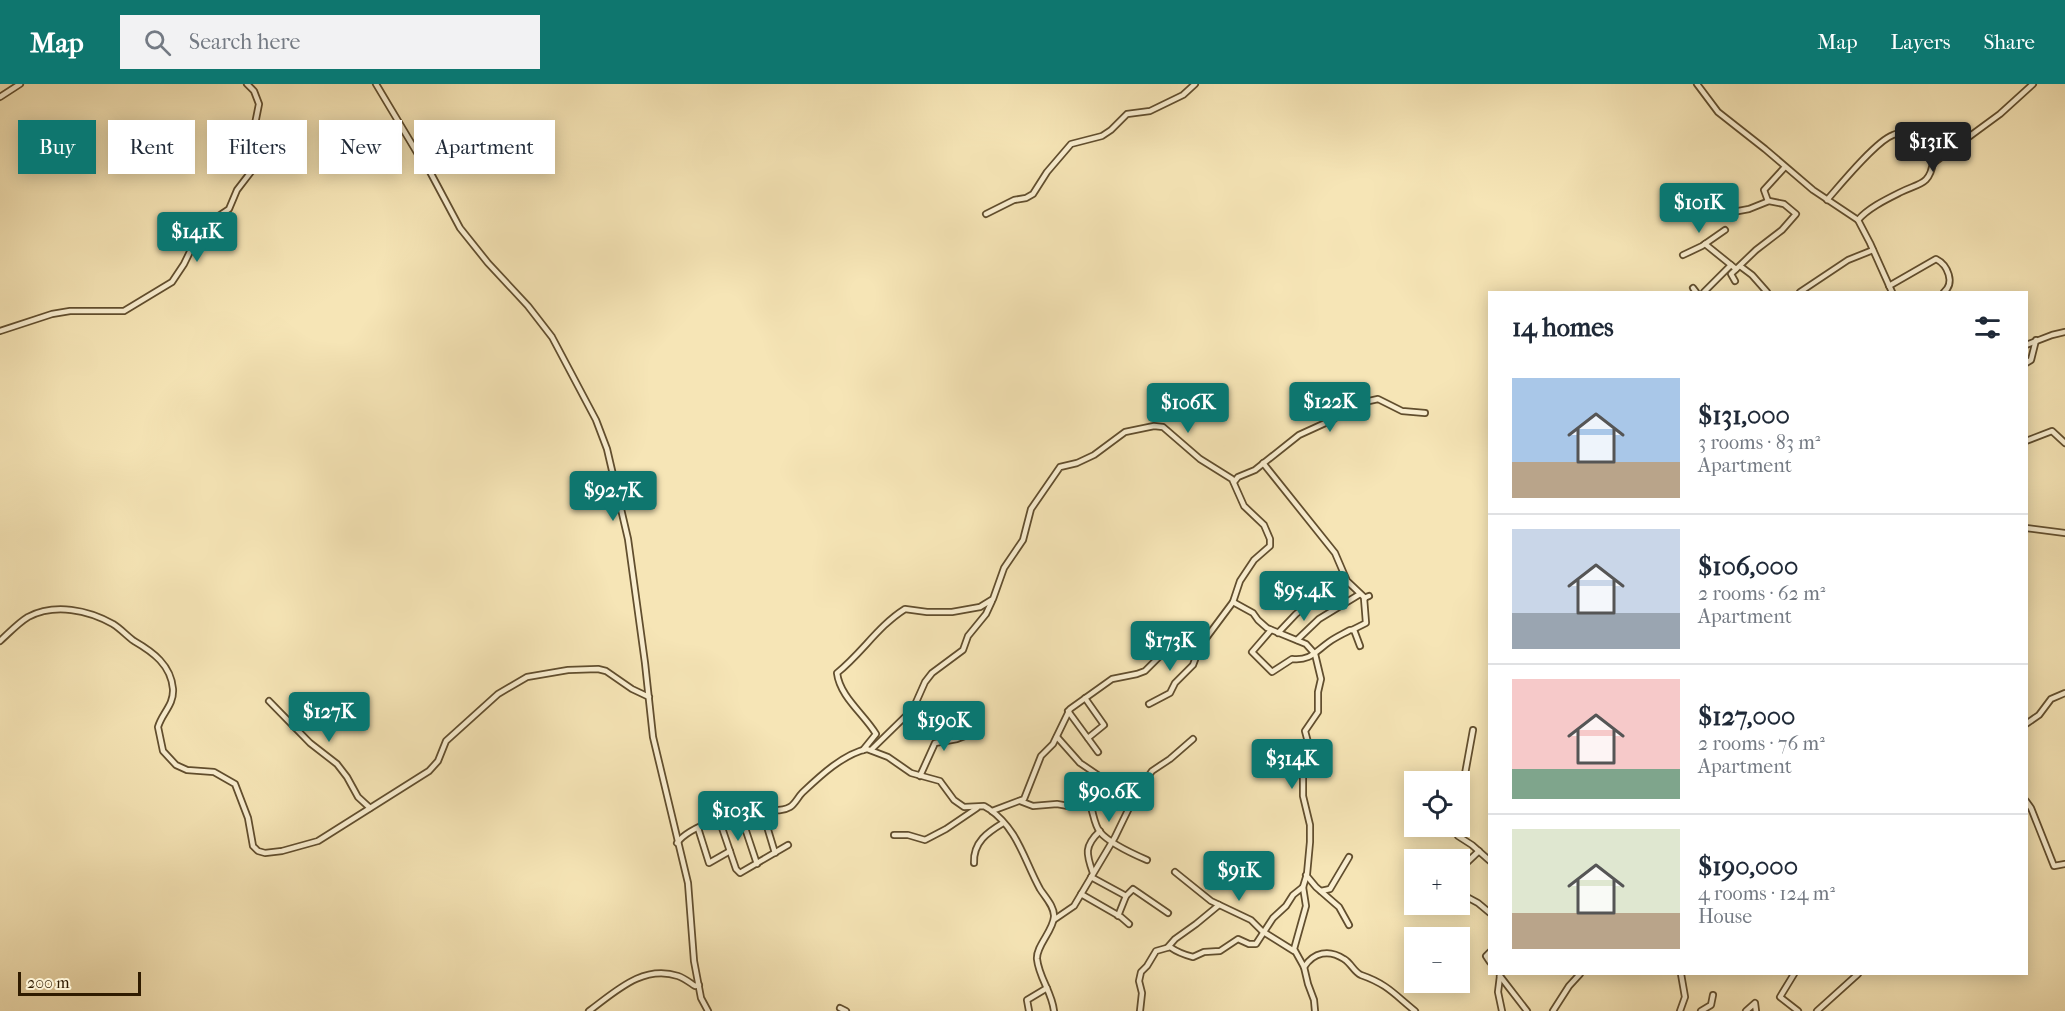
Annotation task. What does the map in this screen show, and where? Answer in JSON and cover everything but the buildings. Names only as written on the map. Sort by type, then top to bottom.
[{"type":"street","points":[[0,97],[20,84]]},
{"type":"street","points":[[0,331],[52,314],[69,311],[124,311],[172,282],[200,231],[229,209],[237,190],[256,164],[259,155],[254,129],[260,104],[254,91],[246,84]]},
{"type":"street","points":[[376,84],[418,156],[428,168],[460,228],[552,337],[596,420],[607,449],[626,530],[653,737],[687,883],[694,962],[702,1001],[708,1011]]},
{"type":"street","points":[[986,214],[1014,200],[1033,194],[1047,172],[1071,144],[1102,136],[1127,114],[1150,111],[1183,95],[1195,84]]},
{"type":"street","points":[[1697,84],[1716,111],[1827,200],[1858,220],[1890,290],[1936,259],[1946,270],[1950,281],[1949,288],[1945,291]]},
{"type":"street","points":[[1858,220],[1868,210],[1921,184],[1929,175],[1934,162],[2001,114],[2033,84]]},
{"type":"street","points":[[1827,200],[1883,141],[1893,135],[1900,133],[1908,135],[1934,162]]},
{"type":"street","points":[[1767,201],[1764,190],[1785,167]]},
{"type":"street","points":[[1705,291],[1782,230],[1795,216],[1794,211],[1786,205],[1767,201],[1750,209],[1732,212]]},
{"type":"street","points":[[1683,255],[1705,244],[1725,230]]},
{"type":"street","points":[[1705,244],[1736,267],[1752,275],[1766,291]]},
{"type":"street","points":[[1802,291],[1848,260],[1873,250]]},
{"type":"street","points":[[1735,281],[1731,275],[1736,267]]},
{"type":"street","points":[[2028,344],[2065,332]]},
{"type":"street","points":[[2028,362],[2031,360],[2036,340]]},
{"type":"street","points":[[1234,482],[1238,477],[1252,472],[1299,435],[1334,419],[1351,405],[1378,399],[1402,411],[1425,413]]},
{"type":"street","points":[[871,750],[914,709],[925,682],[932,673],[963,650],[968,636],[986,614],[1004,568],[1023,540],[1031,509],[1059,468],[1094,455],[1122,434],[1154,426],[1163,427],[1200,459],[1229,476],[1242,502],[1264,525],[1271,543],[1268,549],[1254,560],[1240,581],[1233,602],[1193,654],[1172,646],[1168,647],[1145,671],[1116,677],[1068,711],[1052,746],[1042,753],[1025,798],[992,811]]},
{"type":"street","points":[[2028,440],[2052,431],[2065,443]]},
{"type":"street","points":[[1263,463],[1335,553],[1347,581],[1365,596],[1366,623],[1328,643],[1315,654],[1300,660],[1294,658],[1271,672],[1252,652],[1271,630]]},
{"type":"street","points":[[2028,528],[2065,533]]},
{"type":"street","points":[[1297,640],[1323,615],[1365,596]]},
{"type":"street","points":[[1278,633],[1317,597]]},
{"type":"street","points":[[677,843],[683,836],[719,819],[740,813],[789,807],[826,772],[863,750],[876,734],[850,700],[838,679],[837,672],[853,660],[885,623],[905,609],[952,612],[980,607],[993,599]]},
{"type":"street","points":[[1233,602],[1252,612],[1271,630],[1306,644],[1315,654],[1321,681],[1317,714],[1305,731],[1309,746],[1303,772],[1304,796],[1310,830],[1303,887],[1306,906],[1294,951]]},
{"type":"street","points":[[0,641],[28,617],[40,612],[69,609],[106,620],[152,651],[161,660],[173,685],[172,702],[158,727],[164,751],[172,761],[187,770],[214,772],[235,784],[248,818],[253,846],[261,852],[282,851],[314,843],[431,769],[438,761],[446,741],[498,694],[526,678],[568,670],[598,669],[606,671],[632,689],[649,697]]},
{"type":"street","points":[[1352,630],[1360,646]]},
{"type":"street","points":[[1149,704],[1170,693],[1175,683],[1195,662],[1200,646]]},
{"type":"street","points":[[2028,723],[2038,716],[2051,699],[2065,693]]},
{"type":"street","points":[[1085,698],[1104,725],[1088,738]]},
{"type":"street","points":[[269,701],[310,743],[337,764],[358,797],[370,808]]},
{"type":"street","points":[[1068,711],[1098,752]]},
{"type":"street","points":[[1473,730],[1458,836],[1488,859]]},
{"type":"street","points":[[920,776],[933,752],[935,742],[957,739],[970,734]]},
{"type":"street","points":[[1057,737],[1081,764],[1111,784],[1130,804]]},
{"type":"street","points":[[1054,920],[1071,909],[1081,894],[1129,810],[1130,804],[1152,771],[1171,759],[1193,739]]},
{"type":"street","points":[[863,750],[871,750],[888,757],[906,771],[941,782],[961,806],[985,807],[992,811],[1022,847],[1040,888],[1053,910],[1054,920],[1037,959],[1052,998],[1054,1011]]},
{"type":"street","points":[[1020,801],[1035,806],[1057,804],[1068,806],[1080,797],[1084,797],[1089,801],[1092,815],[1100,831],[1112,841],[1147,860]]},
{"type":"street","points":[[2028,803],[2054,866],[2065,864]]},
{"type":"street","points":[[894,835],[908,835],[925,840],[979,807]]},
{"type":"street","points":[[762,810],[775,853]]},
{"type":"street","points":[[740,813],[757,864]]},
{"type":"street","points":[[719,819],[736,869],[740,873],[788,845]]},
{"type":"street","points":[[974,863],[974,855],[981,839],[1003,823]]},
{"type":"street","points":[[698,828],[709,863],[730,851]]},
{"type":"street","points":[[1100,831],[1091,840],[1088,850],[1092,875],[1126,896]]},
{"type":"street","points":[[1470,860],[1479,851]]},
{"type":"street","points":[[1321,891],[1330,889],[1349,857]]},
{"type":"street","points":[[1175,872],[1208,899],[1251,920],[1264,932],[1294,951],[1304,967],[1315,1011]]},
{"type":"street","points":[[1306,875],[1339,907],[1349,925]]},
{"type":"street","points":[[1168,947],[1195,957],[1204,952],[1220,951],[1238,939],[1249,944],[1256,944],[1293,895],[1303,887]]},
{"type":"street","points":[[1118,916],[1126,896],[1132,890],[1168,913]]},
{"type":"street","points":[[1081,894],[1129,924]]},
{"type":"street","points":[[1470,899],[1488,911]]},
{"type":"street","points":[[1140,1011],[1141,972],[1154,952],[1168,947],[1219,904]]},
{"type":"street","points":[[1304,967],[1312,957],[1319,953],[1342,958],[1361,975],[1372,978],[1391,989],[1415,1011]]},
{"type":"street","points":[[589,1011],[621,986],[651,975],[664,973],[675,975],[699,986]]},
{"type":"street","points":[[1499,975],[1498,992],[1502,1011]]},
{"type":"street","points":[[1499,975],[1527,1011]]},
{"type":"street","points":[[1553,1011],[1579,975]]},
{"type":"street","points":[[1680,1011],[1685,997],[1681,975]]},
{"type":"street","points":[[1793,975],[1780,997],[1798,1011]]},
{"type":"street","points":[[1817,1011],[1857,975]]},
{"type":"street","points":[[1029,1011],[1027,1001],[1047,988]]},
{"type":"street","points":[[1701,1011],[1711,1005],[1713,995]]},
{"type":"street","points":[[1746,1011],[1755,1003],[1756,1011]]},
{"type":"street","points":[[840,1008],[846,1011]]}]
